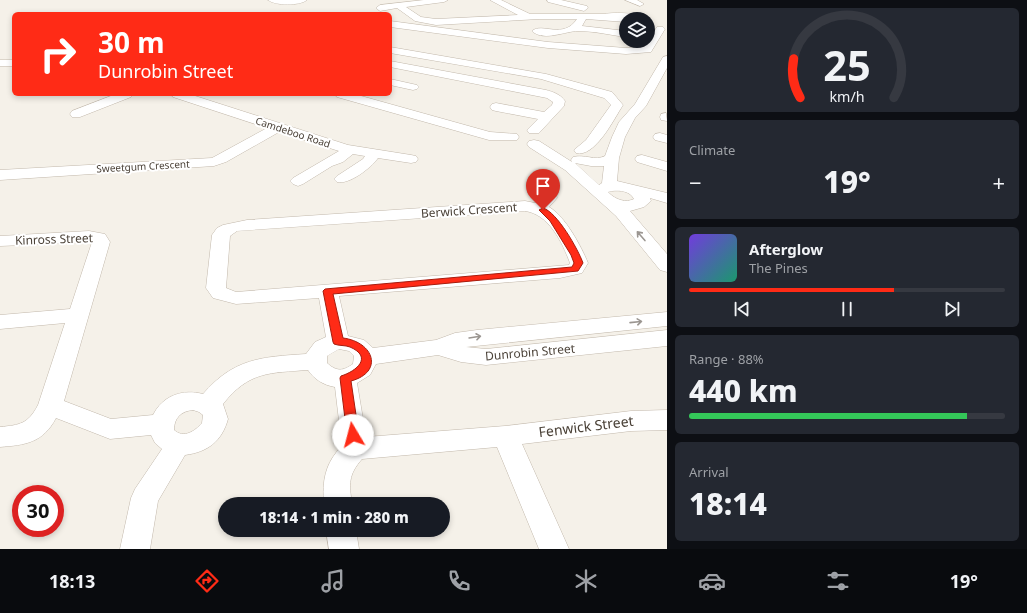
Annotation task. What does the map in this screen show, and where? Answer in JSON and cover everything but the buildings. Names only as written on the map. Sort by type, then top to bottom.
[{"type":"street","points":[[272,0],[296,2],[303,0]]},
{"type":"street","points":[[494,0],[528,16]]},
{"type":"street","points":[[392,24],[548,45],[634,51],[646,50],[656,25],[617,17],[551,0]]},
{"type":"street","points":[[629,0],[640,4]]},
{"type":"street","points":[[380,8],[445,1]]},
{"type":"street","points":[[398,6],[418,18],[436,22],[528,16],[617,17]]},
{"type":"street","points":[[462,11],[476,19]]},
{"type":"street","points":[[576,28],[584,16]]},
{"type":"street","points":[[423,28],[436,22]]},
{"type":"street","points":[[529,29],[562,33],[576,28],[619,33]]},
{"type":"street","points":[[548,45],[555,33]]},
{"type":"street","points":[[392,50],[560,80],[608,95],[617,105],[580,155]]},
{"type":"street","points":[[606,192],[614,146],[634,110],[640,106],[667,59]]},
{"type":"street","points":[[0,63],[12,63]]},
{"type":"street","points":[[392,64],[542,92],[551,95],[558,101],[558,106],[548,117],[538,138]]},
{"type":"street","points":[[542,92],[560,80]]},
{"type":"street","points":[[392,82],[413,87]]},
{"type":"street","points":[[76,114],[122,96]]},
{"type":"street","name":"Camdeboo Road","points":[[183,96],[350,150],[411,159]]},
{"type":"street","points":[[348,96],[489,136],[512,137],[518,141],[538,138],[596,162],[608,161],[612,158]]},
{"type":"street","points":[[640,106],[640,113],[626,141],[622,153],[623,167],[634,196],[667,245]]},
{"type":"street","points":[[496,107],[548,117]]},
{"type":"street","name":"Sweetgum Crescent","points":[[0,175],[214,162],[278,127]]},
{"type":"street","points":[[538,138],[570,167],[606,192],[621,205],[634,196],[667,198]]},
{"type":"street","points":[[298,181],[327,163],[338,159],[350,150]]},
{"type":"street","points":[[342,179],[368,162],[373,154]]},
{"type":"street","points":[[580,155],[589,173],[667,266]]},
{"type":"street","points":[[642,159],[667,167]]},
{"type":"street","points":[[538,209],[550,198],[546,188]]},
{"type":"street","points":[[634,196],[667,202]]},
{"type":"street","name":"Berwick Crescent","points":[[517,207],[538,209],[548,213],[576,255],[579,263],[575,269],[328,291],[236,298],[220,294],[216,288],[221,235],[229,228],[247,225],[517,207]]},
{"type":"street","name":"Kinross Street","points":[[0,241],[96,236],[101,242],[100,250],[50,406],[42,422],[28,433],[0,437]]},
{"type":"street","points":[[328,291],[338,342]]},
{"type":"street","points":[[0,322],[78,315]]},
{"type":"street","name":"Dunrobin Street","points":[[366,356],[438,347],[455,341],[477,337],[596,327],[667,319]]},
{"type":"street","points":[[596,327],[609,345]]},
{"type":"street","name":"Dunrobin Street","points":[[438,347],[461,354],[486,357],[667,338]]},
{"type":"street","points":[[338,342],[350,343],[360,348],[366,356],[366,364],[362,371],[355,376],[345,378],[329,376],[322,372],[315,362],[316,354],[321,348],[338,342]]},
{"type":"street","points":[[209,404],[226,382],[243,371],[259,367],[315,362]]},
{"type":"street","points":[[337,497],[336,477],[339,469],[355,449],[345,378]]},
{"type":"street","points":[[201,401],[209,404],[214,410],[216,416],[216,424],[206,438],[188,445],[178,445],[170,442],[164,437],[161,431],[161,424],[164,416],[169,410],[184,402],[201,401]]},
{"type":"street","points":[[50,406],[110,430],[161,424]]},
{"type":"street","name":"Fenwick Street","points":[[355,449],[505,436],[631,421],[667,420]]},
{"type":"street","points":[[505,436],[554,549]]},
{"type":"street","points":[[135,549],[141,513],[146,498],[178,445]]},
{"type":"street","points":[[342,537],[344,549]]},
{"type":"route","points":[[353,435],[345,378],[355,376],[362,371],[366,364],[366,356],[360,348],[350,343],[338,342],[328,291],[571,271],[577,268],[579,263],[576,255],[553,219],[543,210]]}]
